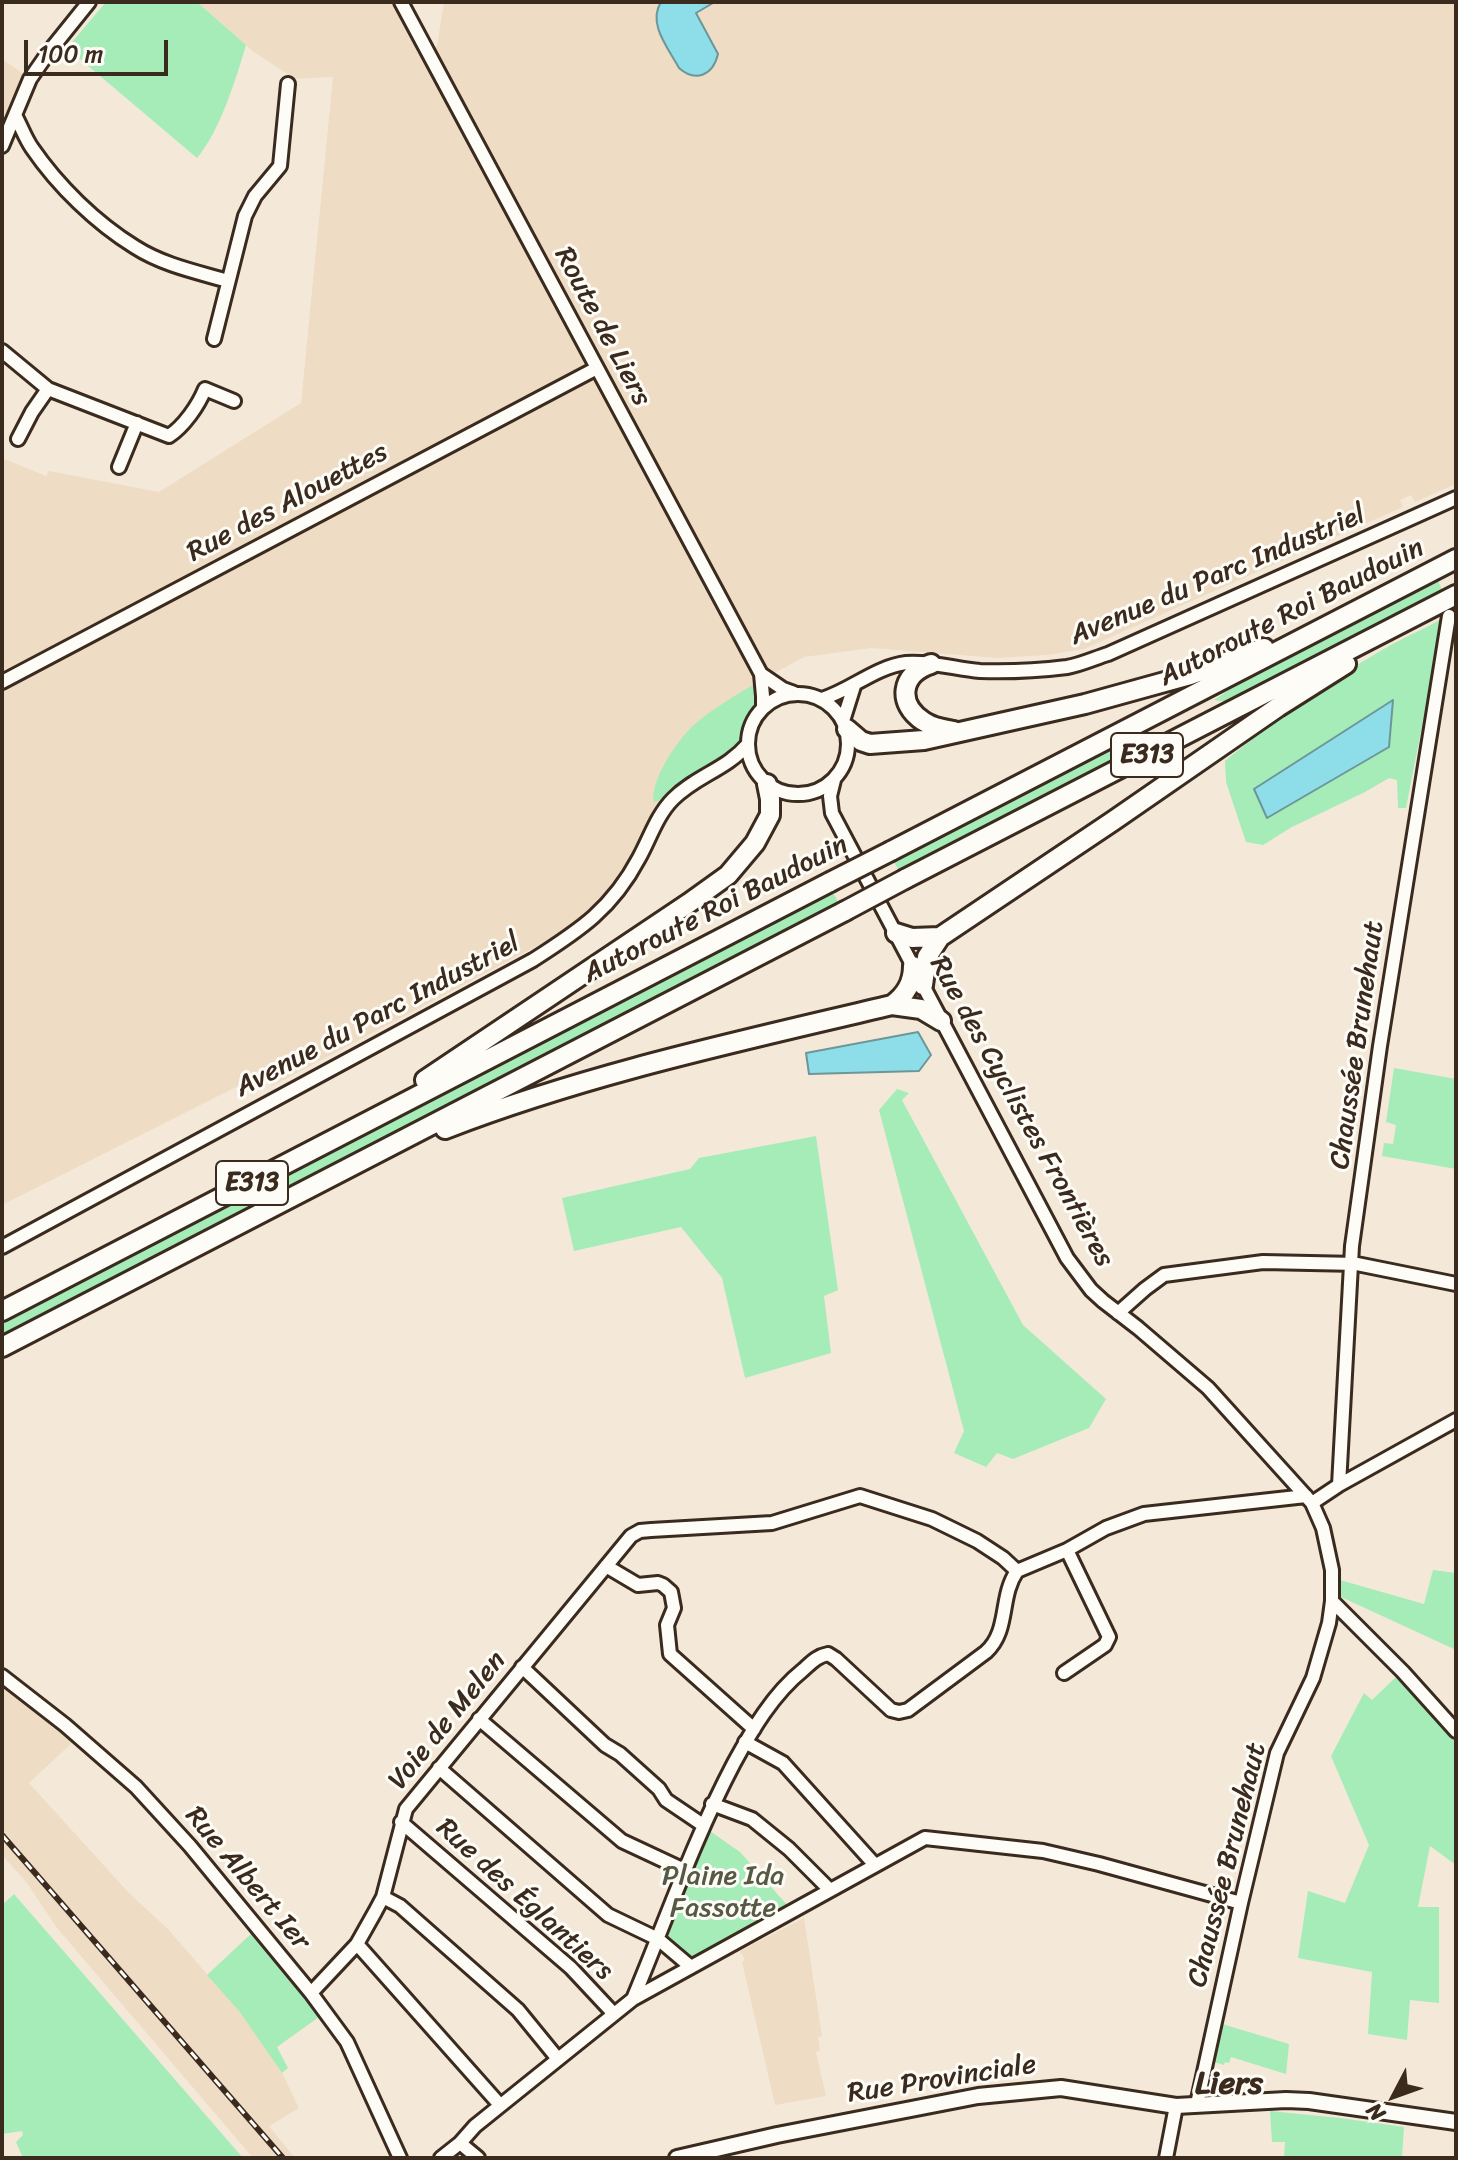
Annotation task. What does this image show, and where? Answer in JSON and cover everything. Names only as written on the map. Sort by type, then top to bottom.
[{"type":"highway","name":"Autoroute Roi Baudouin","points":[[2,1311],[1456,559]]},
{"type":"highway","name":"Autoroute Roi Baudouin","points":[[2,1347],[1456,595]]},
{"type":"highway","points":[[923,985],[927,957],[940,937],[1278,707],[1364,653],[1389,630]]},
{"type":"highway","points":[[845,725],[861,741],[876,744],[924,740],[1085,704],[1190,675],[1268,647],[1295,643]]},
{"type":"highway","points":[[931,664],[918,670],[908,680],[908,704],[915,715],[927,724],[960,732]]},
{"type":"highway","points":[[386,1112],[403,1094],[550,998],[728,875],[755,843],[770,815],[770,799],[762,778]]},
{"type":"highway","points":[[896,933],[912,938],[940,937]]},
{"type":"highway","points":[[892,1005],[909,988],[913,966]]},
{"type":"highway","points":[[393,1145],[424,1138],[567,1086],[892,1005],[921,1009],[941,1021]]},
{"type":"main road","name":"Rue Provinciale","points":[[677,2158],[978,2096],[1061,2088],[1176,2106],[1309,2101],[1456,2122]]},
{"type":"street","points":[[2,146],[30,79],[89,2]]},
{"type":"street","name":"Route de Liers","points":[[401,2],[761,674],[763,708]]},
{"type":"street","points":[[214,339],[245,216],[255,196],[280,166],[288,84]]},
{"type":"street","points":[[15,115],[31,147],[64,187],[94,216],[136,248],[179,267],[228,281]]},
{"type":"street","points":[[2,351],[48,389],[169,436],[199,405],[205,389],[234,401]]},
{"type":"street","name":"Rue des Alouettes","points":[[2,682],[597,368]]},
{"type":"street","points":[[18,439],[48,389]]},
{"type":"street","points":[[119,467],[137,423]]},
{"type":"street","name":"Avenue du Parc Industriel","points":[[822,699],[854,686],[875,673],[911,663],[982,671],[1069,667],[1108,654],[1456,498]]},
{"type":"street","name":"Chaussée Brunehaut","points":[[1339,1485],[1351,1263],[1380,1046],[1449,616]]},
{"type":"street","points":[[761,674],[783,689],[822,699],[832,706],[845,725],[847,756],[834,780],[830,796],[832,813]]},
{"type":"street","points":[[845,725],[854,686]]},
{"type":"street","points":[[762,778],[749,758],[749,731],[763,708],[773,700],[794,693]]},
{"type":"street","name":"Avenue du Parc Industriel","points":[[2,1247],[533,960],[576,932],[606,908],[624,884],[671,801],[702,776],[723,767],[748,744]]},
{"type":"street","points":[[723,767],[737,767],[783,792],[801,794],[832,813]]},
{"type":"street","points":[[801,794],[819,790],[834,780]]},
{"type":"street","name":"Rue des Cyclistes Frontières","points":[[832,813],[1067,1258],[1091,1290],[1208,1388],[1309,1500]]},
{"type":"street","points":[[1118,1313],[1164,1275],[1263,1262],[1351,1263],[1456,1284]]},
{"type":"street","points":[[633,1999],[712,1804],[745,1742],[781,1689],[816,1659],[824,1654],[836,1659],[891,1710],[908,1710],[995,1643],[1001,1630],[1008,1587],[1017,1571],[1067,1550],[1106,1528],[1144,1514],[1309,1500],[1456,1420]]},
{"type":"street","name":"Voie de Melen","points":[[311,1993],[357,1944],[383,1897],[406,1809],[631,1536],[640,1531],[772,1523],[860,1496],[932,1519],[977,1541],[1017,1571]]},
{"type":"street","name":"Chaussée Brunehaut","points":[[1197,2104],[1277,1753],[1313,1678],[1329,1623],[1332,1570],[1323,1528],[1309,1500]]},
{"type":"street","points":[[1064,1673],[1105,1645],[1109,1637],[1067,1550]]},
{"type":"street","points":[[606,1566],[638,1585],[658,1583],[671,1592],[674,1602],[667,1625],[670,1654],[754,1729]]},
{"type":"street","points":[[1332,1601],[1456,1731]]},
{"type":"street","points":[[522,1667],[605,1745],[620,1754],[659,1789],[666,1800],[703,1825]]},
{"type":"street","name":"Rue Albert Ier","points":[[2,1676],[65,1725],[136,1787],[190,1846],[311,1993],[347,2042],[400,2158]]},
{"type":"street","points":[[479,1719],[622,1841],[684,1870]]},
{"type":"street","points":[[745,1742],[783,1763],[875,1865]]},
{"type":"street","points":[[439,1768],[608,1915],[658,1939],[691,1967]]},
{"type":"street","points":[[712,1804],[752,1819],[789,1849],[830,1890]]},
{"type":"street","name":"Rue des Églantiers","points":[[401,1822],[571,1968],[614,2014]]},
{"type":"street","points":[[441,2158],[500,2105],[633,1999],[925,1838],[1043,1851],[1241,1903]]},
{"type":"street","points":[[383,1897],[400,1906],[518,2010],[558,2059]]},
{"type":"street","points":[[357,1944],[500,2105]]},
{"type":"street","points":[[1166,2158],[1176,2106]]},
{"type":"street","points":[[451,2158],[460,2143]]},
{"type":"street","points":[[460,2143],[478,2158]]},
{"type":"shaded area","points":[[197,2],[394,2],[423,55],[437,46],[444,2],[1456,2],[1456,484],[1415,502],[1411,495],[1400,500],[1403,507],[1084,649],[997,658],[871,648],[804,657],[758,682],[654,802],[662,800],[649,822],[635,858],[604,902],[567,930],[272,1086],[266,1076],[254,1078],[2,1205],[2,458],[46,476],[49,471],[159,492],[301,403],[333,77],[295,79],[254,52]]},
{"type":"shaded area","points":[[2,59],[25,75],[2,130]]},
{"type":"shaded area","points":[[2,1686],[74,1741],[29,1783],[129,1893],[168,1929],[239,2011],[282,2073],[299,2108],[269,2126],[295,2158],[253,2158],[57,1928],[27,1883],[2,1855]]},
{"type":"shaded area","points":[[804,1918],[822,2036],[818,2037],[820,2051],[816,2052],[826,2096],[775,2105],[742,1962],[745,1960],[740,1951]]},
{"type":"green space","points":[[106,2],[197,2],[246,45],[220,119],[197,158],[67,48]]},
{"type":"green space","points":[[1436,576],[1444,594],[1234,703],[1214,700],[1260,669]]},
{"type":"green space","points":[[1443,618],[1406,808],[1398,808],[1397,780],[1389,778],[1263,845],[1246,842],[1226,782],[1225,761],[1341,675]]},
{"type":"green space","points":[[758,682],[760,699],[743,726],[738,749],[728,759],[697,772],[662,800],[654,802],[660,773],[687,732],[716,708]]},
{"type":"green space","points":[[1155,731],[1125,758],[901,875],[892,858],[1088,758]]},
{"type":"green space","points":[[832,890],[840,906],[2,1340],[2,1319]]},
{"type":"green space","points":[[1394,1068],[1456,1079],[1456,1169],[1382,1156],[1384,1143],[1393,1144],[1396,1125],[1386,1122]]},
{"type":"green space","points":[[897,1089],[909,1093],[902,1100],[1023,1325],[1106,1399],[1089,1428],[1013,1459],[997,1453],[986,1467],[954,1453],[964,1431],[879,1110]]},
{"type":"green space","points":[[816,1136],[838,1290],[824,1296],[831,1353],[745,1378],[722,1278],[681,1227],[574,1251],[562,1198],[690,1169],[699,1158]]},
{"type":"green space","points":[[1433,1570],[1456,1573],[1456,1650],[1341,1597],[1340,1580],[1424,1604]]},
{"type":"green space","points":[[1399,1674],[1456,1739],[1456,1865],[1430,1846],[1418,1907],[1439,1907],[1439,2003],[1410,2000],[1407,2040],[1368,2034],[1372,1972],[1298,1958],[1308,1891],[1345,1903],[1369,1845],[1331,1756],[1364,1693],[1372,1700]]},
{"type":"green space","name":"Plaine Ida Fassotte","points":[[704,1827],[740,1852],[789,1907],[759,1920],[733,1938],[692,1958],[676,1949],[667,1933]]},
{"type":"green space","points":[[14,1894],[243,2158],[23,2158],[16,2142],[23,2135],[22,2131],[2,2134],[2,1905]]},
{"type":"green space","points":[[253,1932],[319,2017],[277,2047],[288,2068],[282,2073],[239,2011],[207,1975]]},
{"type":"green space","points":[[1222,2024],[1289,2044],[1286,2074],[1231,2057],[1229,2063],[1225,2062],[1224,2065],[1214,2062]]},
{"type":"green space","points":[[1270,2111],[1404,2127],[1402,2158],[1284,2158],[1285,2142],[1272,2142]]},
{"type":"water","points":[[661,2],[713,3],[696,13],[718,54],[708,72],[697,76],[679,68],[658,28],[657,10]]},
{"type":"water","points":[[1393,700],[1389,747],[1267,818],[1254,789]]},
{"type":"water","points":[[918,1032],[931,1055],[919,1071],[809,1074],[806,1053]]},
{"type":"railway","points":[[2,1835],[283,2158]]},
{"type":"district","name":"Liers","points":[[1229,2085]]}]
